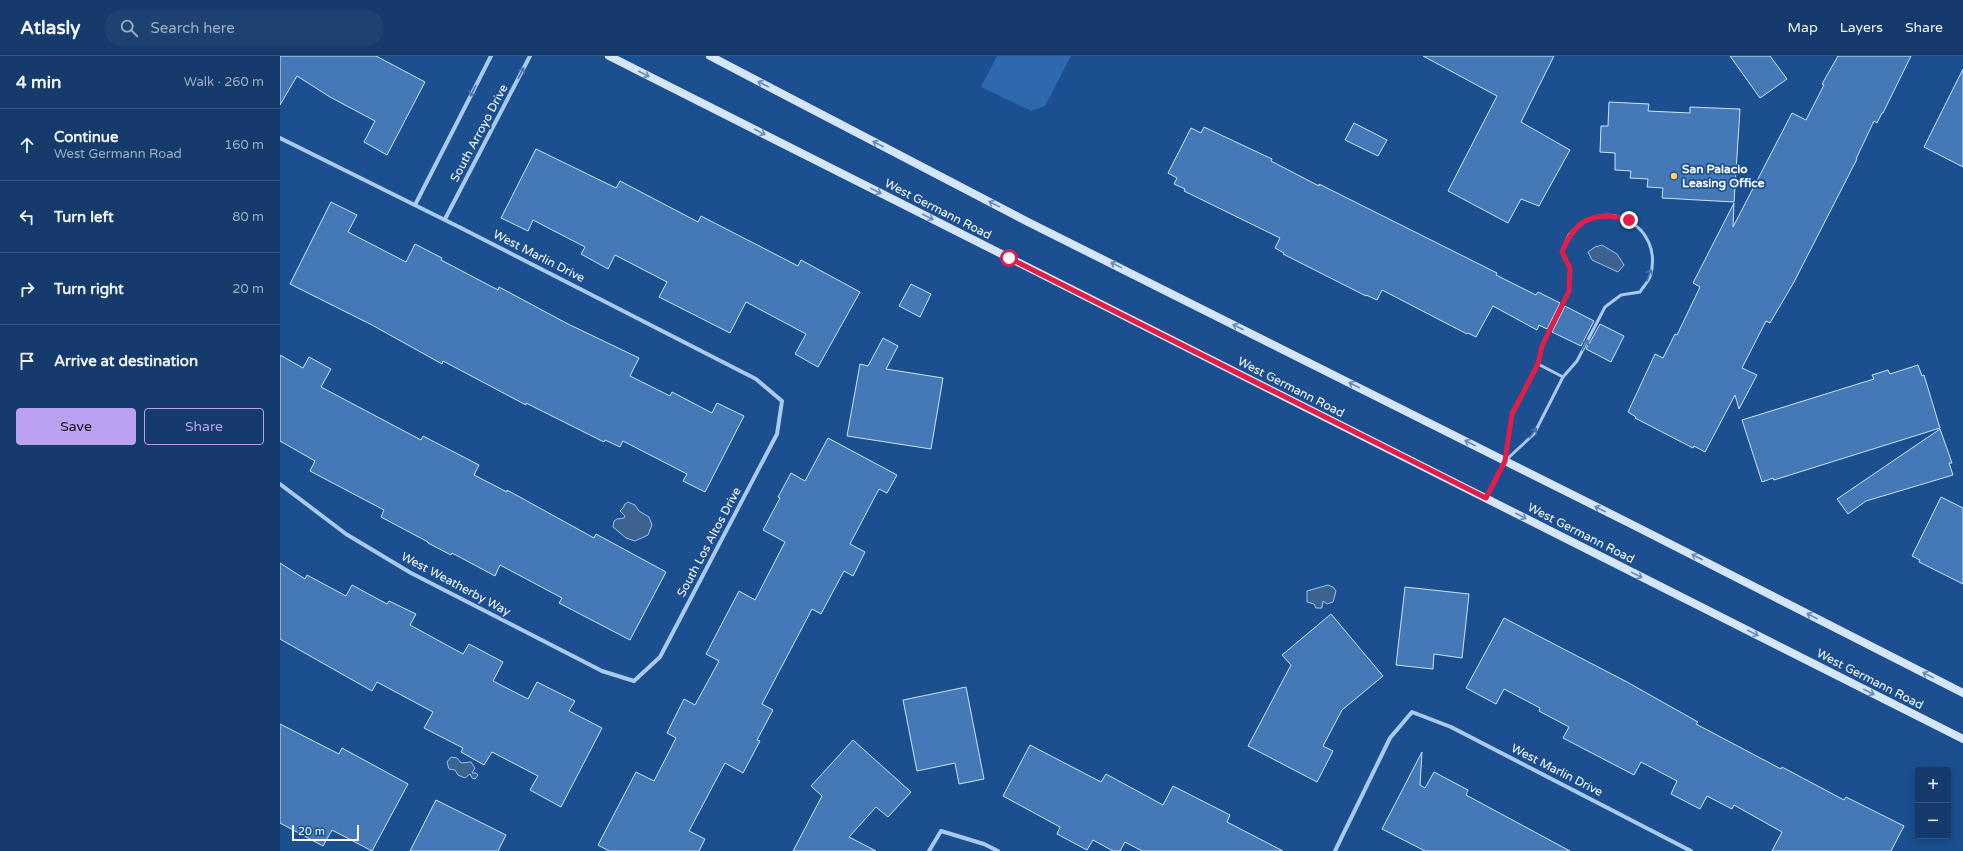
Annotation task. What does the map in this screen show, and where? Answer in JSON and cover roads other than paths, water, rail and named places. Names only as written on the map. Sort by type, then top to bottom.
[{"type":"main road","name":"West Germann Road","points":[[609,56],[1963,739]]},
{"type":"main road","points":[[710,56],[1028,222],[1963,693]]},
{"type":"street","name":"South Arroyo Drive","points":[[415,205],[491,56]]},
{"type":"street","name":"South Arroyo Drive","points":[[445,219],[530,56]]},
{"type":"street","name":"West Marlin Drive","points":[[280,138],[445,219],[756,379],[782,401]]},
{"type":"street","name":"South Los Altos Drive","points":[[634,682],[660,657],[777,434],[782,401]]},
{"type":"street","name":"West Weatherby Way","points":[[280,484],[346,534],[411,573],[602,671],[634,682]]},
{"type":"street","name":"West Marlin Drive","points":[[1335,851],[1390,738],[1412,712],[1451,727],[1691,851]]},
{"type":"street","points":[[929,851],[941,831],[984,844],[998,851]]},
{"type":"lane","points":[[1486,498],[1505,461],[1512,414],[1538,364],[1542,346],[1569,291],[1570,268],[1562,252],[1568,236],[1580,224],[1595,216],[1612,215],[1629,220],[1642,230],[1650,245],[1653,262],[1650,278],[1640,292],[1621,295],[1605,307],[1577,361],[1563,377],[1534,434],[1505,461]]},
{"type":"lane","points":[[1538,364],[1563,377]]},
{"type":"place","name":"San Palacio Leasing Office","points":[[1674,176]]}]
